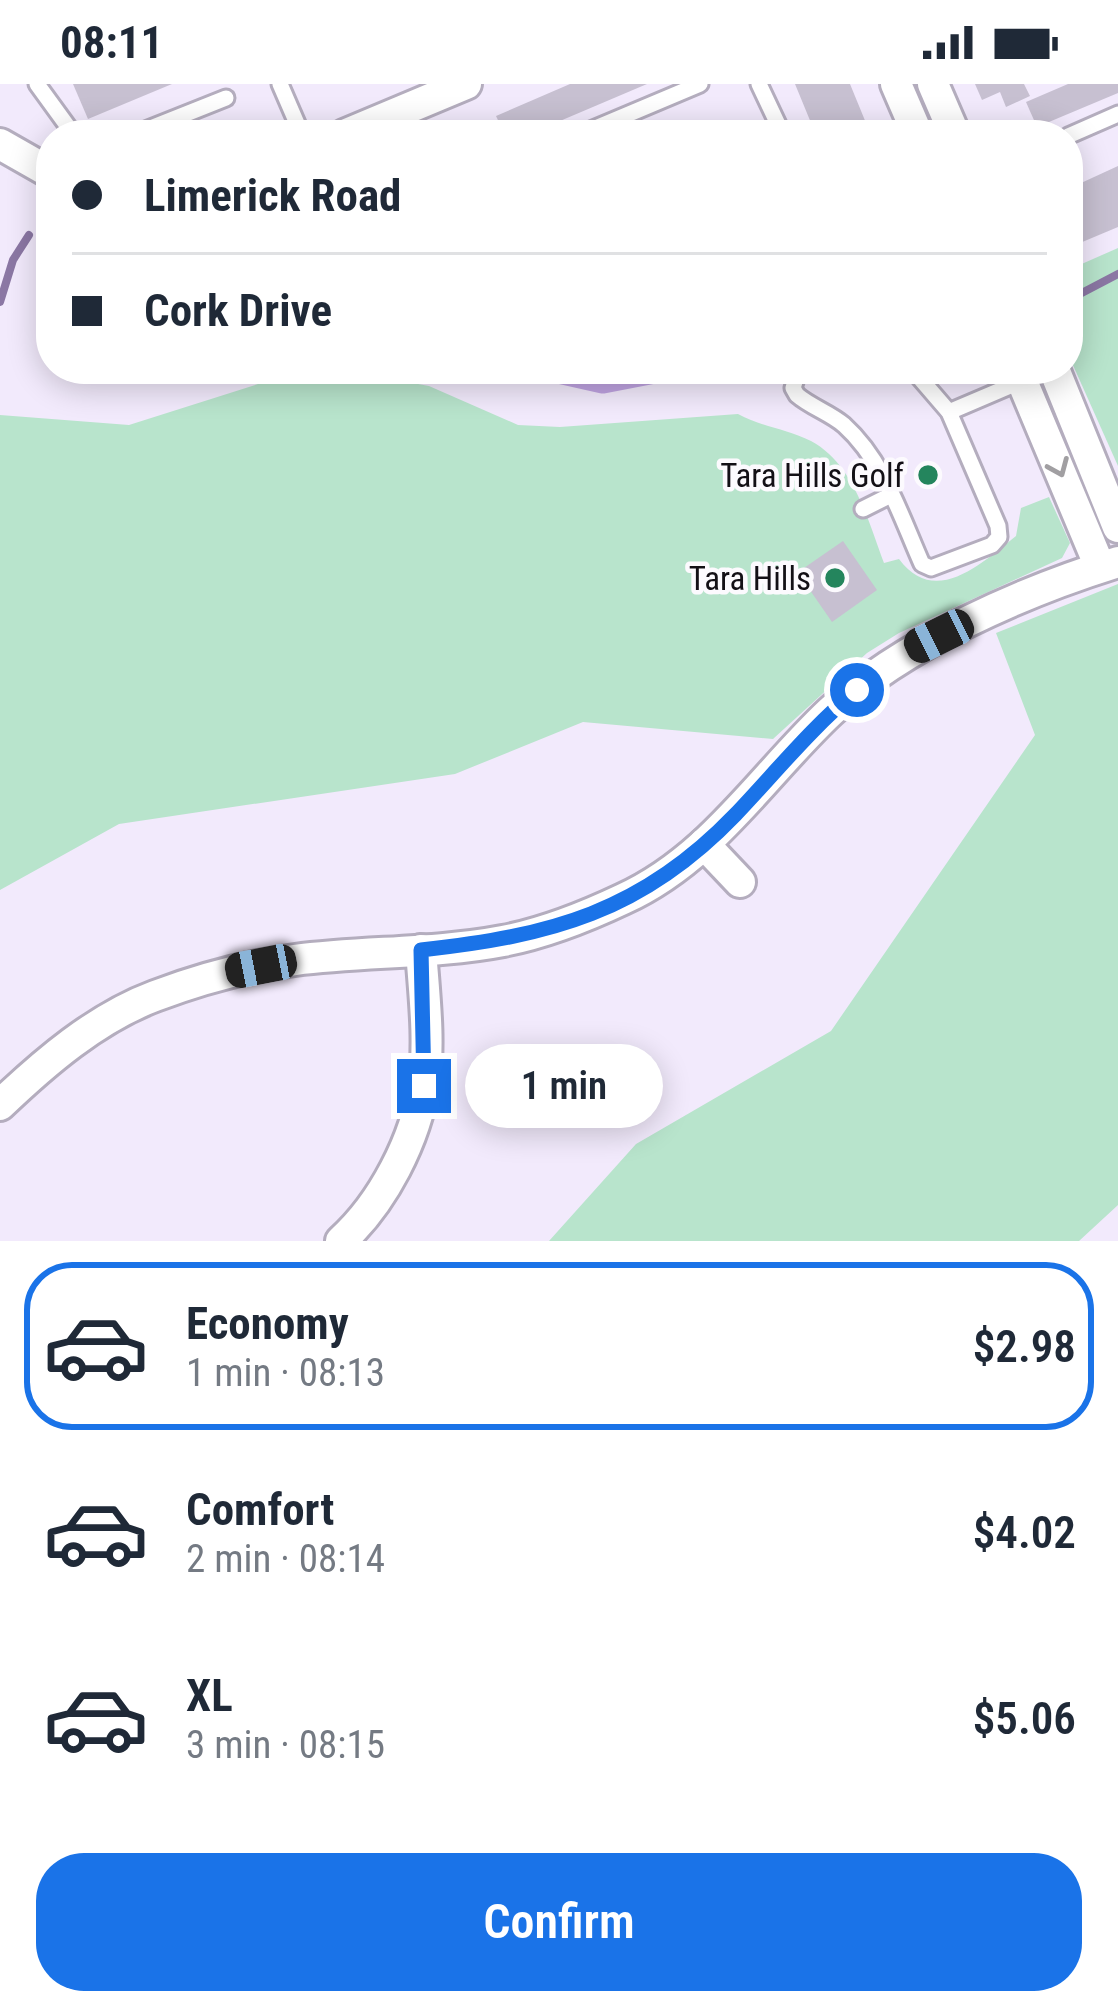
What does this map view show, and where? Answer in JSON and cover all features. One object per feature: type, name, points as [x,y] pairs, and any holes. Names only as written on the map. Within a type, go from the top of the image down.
[{"type":"street","points":[[380,120],[466,84]]},
{"type":"street","points":[[896,84],[912,120]]},
{"type":"street","points":[[934,84],[949,120]]},
{"type":"street","points":[[3,156],[36,168]]},
{"type":"street","points":[[0,1105],[33,1073],[95,1027],[151,997],[226,973],[296,960],[503,941],[557,927],[658,880],[704,844],[830,711],[892,662],[939,636],[1109,564],[1024,384]]},
{"type":"street","points":[[1060,384],[1118,527]]},
{"type":"street","points":[[704,844],[740,882]]},
{"type":"street","points":[[341,1241],[358,1226],[401,1158],[424,1086],[421,950]]},
{"type":"lane","points":[[37,84],[63,120]]},
{"type":"lane","points":[[280,84],[296,120]]},
{"type":"lane","points":[[615,120],[700,84]]},
{"type":"lane","points":[[759,84],[776,120]]},
{"type":"lane","points":[[171,120],[226,98]]},
{"type":"lane","points":[[1083,129],[1118,114]]},
{"type":"lane","points":[[795,384],[797,395],[839,420],[857,437],[891,495],[922,564],[931,568],[992,545],[999,537],[949,412],[924,384]]},
{"type":"lane","points":[[949,412],[1003,384]]},
{"type":"lane","points":[[863,509],[891,495]]},
{"type":"green space","points":[[1118,248],[1118,466],[1081,384],[1083,263]]},
{"type":"green space","points":[[258,384],[418,384],[518,425],[560,427],[738,414],[826,451],[849,479],[884,563],[899,559],[928,580],[958,576],[1016,536],[1021,508],[1049,497],[1070,543],[1062,558],[899,633],[867,653],[773,739],[583,722],[455,774],[119,824],[0,890],[0,415],[129,425]]},
{"type":"green space","points":[[1118,584],[1118,1205],[1079,1241],[549,1241],[636,1144],[831,1031],[1035,735],[996,633]]},
{"type":"building","points":[[73,84],[172,84],[88,119]]},
{"type":"building","points":[[570,84],[647,84],[562,120],[498,120],[496,116]]},
{"type":"building","points":[[795,84],[850,84],[865,120],[810,120]]},
{"type":"building","points":[[975,84],[1024,84],[1030,96],[1006,107],[1000,92],[982,100]]},
{"type":"building","points":[[1068,84],[1118,84],[1118,93],[1054,120],[1034,120],[1026,102]]},
{"type":"building","points":[[1118,166],[1118,227],[1083,242],[1083,182]]},
{"type":"building","name":"Tara Hills","points":[[843,541],[877,590],[832,622],[805,583],[796,590],[788,579]]},
{"type":"waterway","points":[[0,302],[13,260],[29,235]]},
{"type":"waterway","points":[[1083,292],[1118,274]]},
{"type":"place","name":"Tara Hills Golf","points":[[928,475]]},
{"type":"place","name":"Tara Hills","points":[[835,578]]},
{"type":"route","points":[[424,1086],[421,950],[503,941],[557,927],[674,872],[732,818],[830,711],[857,690]]}]
